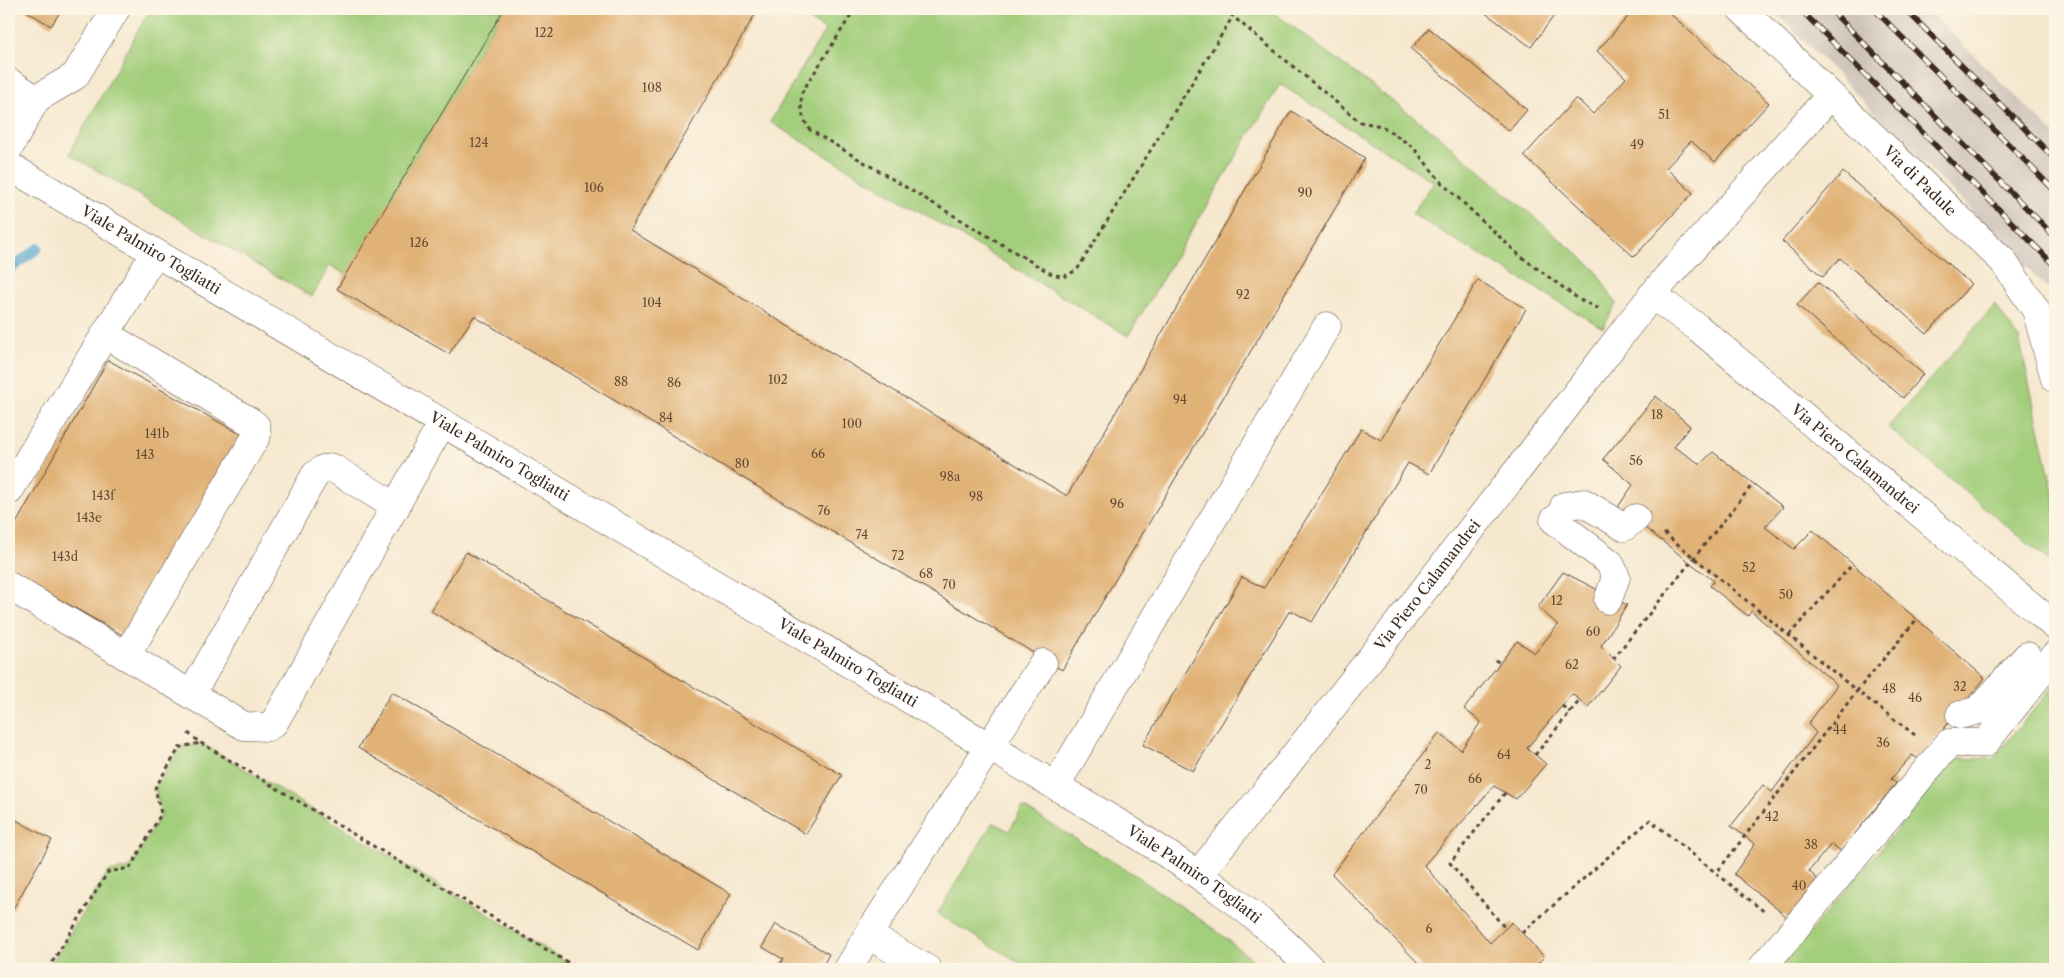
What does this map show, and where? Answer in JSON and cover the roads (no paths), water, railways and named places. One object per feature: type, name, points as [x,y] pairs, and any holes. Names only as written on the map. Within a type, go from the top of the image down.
[{"type":"street","points":[[9,148],[36,99],[75,76],[116,9]]},
{"type":"street","name":"Via di Padule","points":[[1741,9],[2003,261],[2036,310],[2055,379]]},
{"type":"street","points":[[9,82],[36,99]]},
{"type":"street","name":"Via Piero Calamandrei","points":[[1198,874],[1269,788],[1652,295],[1830,96]]},
{"type":"street","name":"Viale Palmiro Togliatti","points":[[9,166],[1056,785],[1198,874],[1290,946],[1311,969]]},
{"type":"street","points":[[9,492],[155,253]]},
{"type":"street","name":"Via Piero Calamandrei","points":[[1652,295],[1697,327],[2055,626]]},
{"type":"street","points":[[1056,785],[1327,326]]},
{"type":"street","points":[[105,334],[252,422],[256,426],[257,435],[126,656]]},
{"type":"street","points":[[9,586],[244,726],[268,727],[274,723],[442,423]]},
{"type":"street","points":[[192,695],[315,475],[323,469],[333,468],[396,507]]},
{"type":"street","points":[[1608,600],[1616,577],[1610,563],[1559,513],[1584,503],[1624,527],[1646,523]]},
{"type":"street","points":[[1760,969],[1949,743],[1985,743],[2055,655]]},
{"type":"street","points":[[1960,714],[1976,711],[1985,704],[2027,656]]},
{"type":"street","points":[[848,969],[1043,663]]},
{"type":"street","points":[[868,935],[927,969]]},
{"type":"waterway","points":[[9,270],[38,248]]},
{"type":"railway","points":[[1800,9],[2055,266]]},
{"type":"railway","points":[[1830,9],[2055,237]]},
{"type":"railway","points":[[1874,9],[2055,191]]},
{"type":"railway","points":[[1905,9],[2055,159]]}]
